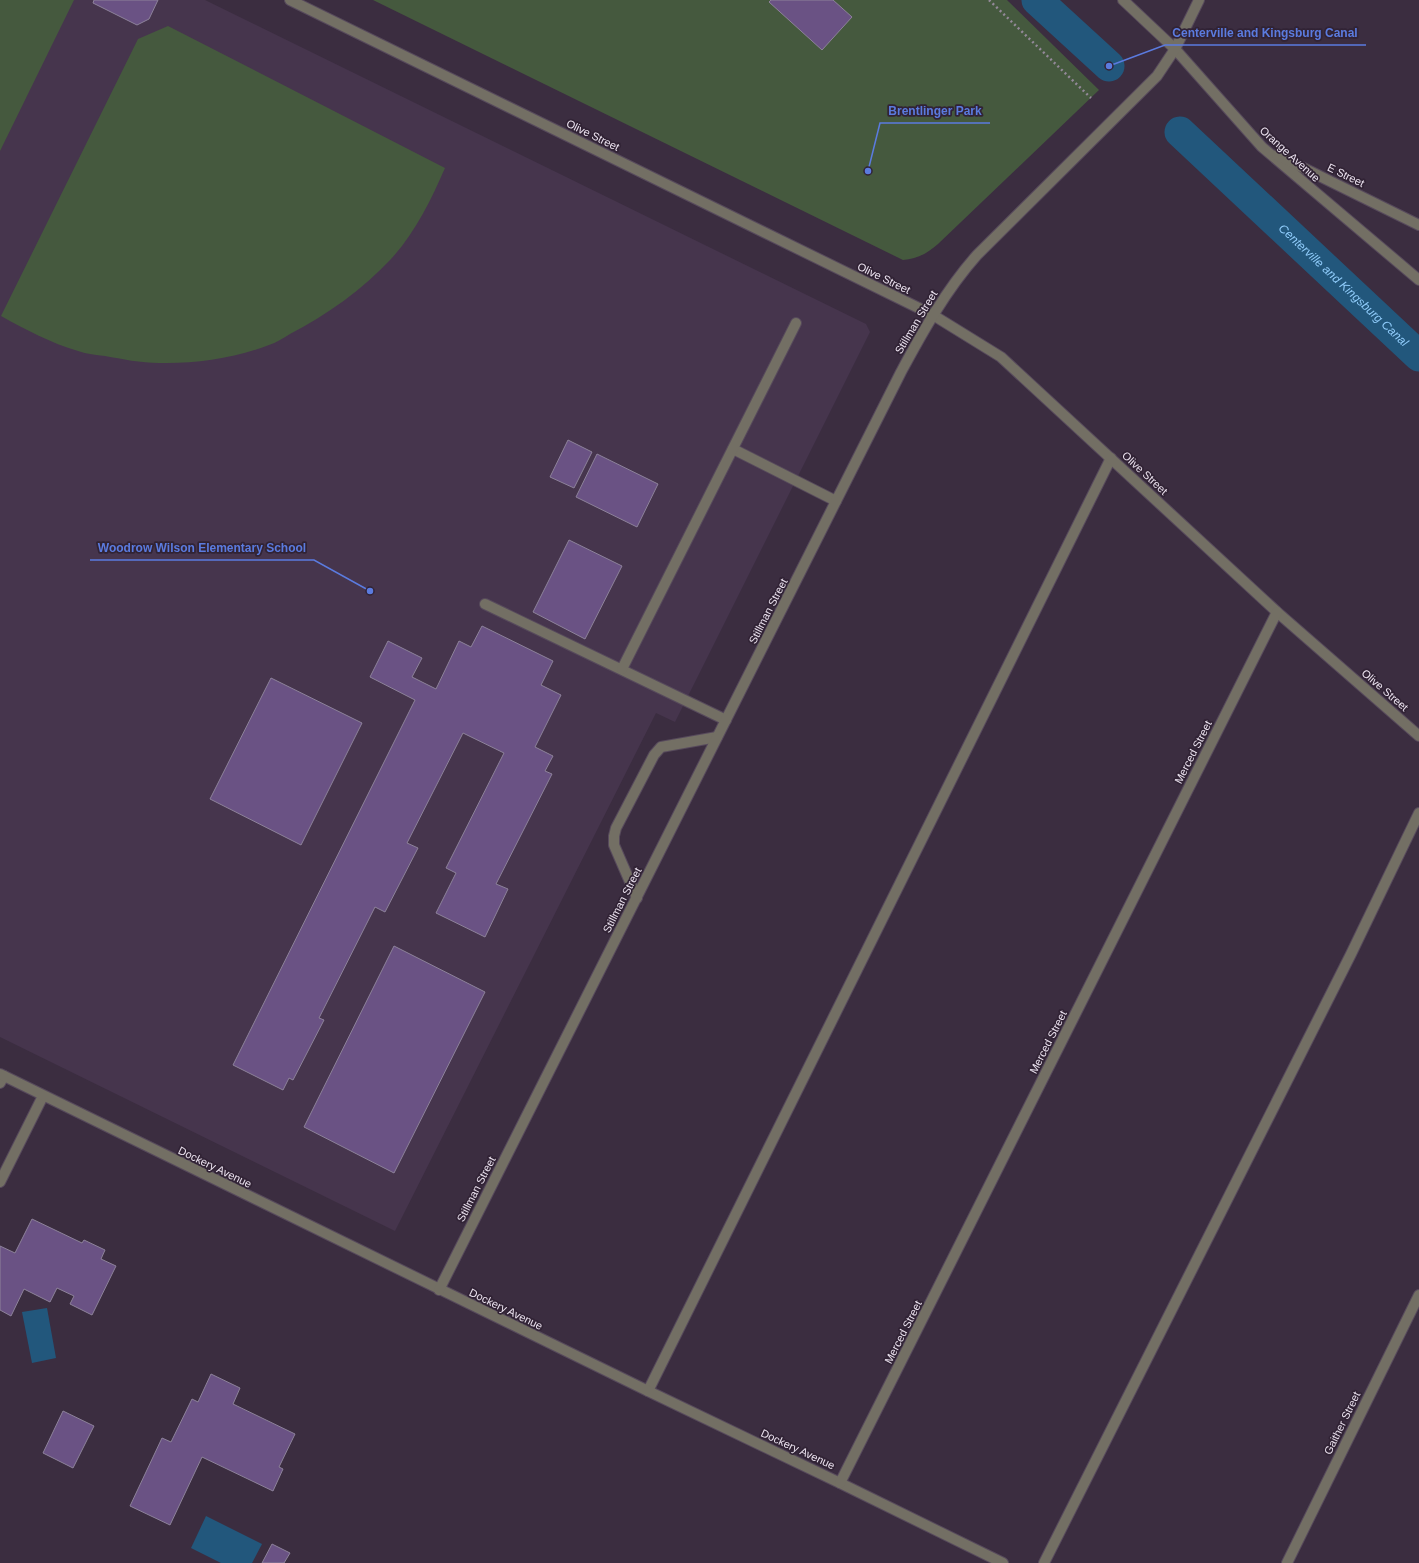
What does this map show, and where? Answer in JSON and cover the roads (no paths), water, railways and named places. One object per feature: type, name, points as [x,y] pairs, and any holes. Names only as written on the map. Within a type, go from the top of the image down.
[{"type":"street","name":"Olive Street","points":[[290,0],[933,315],[1001,357],[1277,612],[1419,736]]},
{"type":"street","name":"Orange Avenue","points":[[1123,0],[1175,49],[1262,148],[1419,280]]},
{"type":"street","name":"Stillman Street","points":[[440,1290],[901,372],[933,315],[961,273],[977,255],[1157,76],[1175,49],[1199,0]]},
{"type":"street","name":"E Street","points":[[1262,148],[1419,225]]},
{"type":"street","points":[[622,670],[796,322]]},
{"type":"street","points":[[733,449],[836,501]]},
{"type":"street","points":[[648,1392],[1111,458]]},
{"type":"street","points":[[485,604],[726,720]]},
{"type":"street","name":"Merced Street","points":[[840,1483],[1277,612]]},
{"type":"street","points":[[637,898],[614,845],[616,828],[654,755],[660,748],[717,737]]},
{"type":"street","points":[[1044,1563],[1351,954],[1419,813]]},
{"type":"street","name":"Dockery Avenue","points":[[1,1078],[43,1096],[648,1392],[840,1483],[1003,1563]]},
{"type":"street","points":[[0,1182],[43,1096]]},
{"type":"street","name":"Gaither Street","points":[[1287,1563],[1419,1295]]},
{"type":"water","points":[[47,1308],[56,1358],[32,1363],[22,1312]]},
{"type":"water","points":[[206,1516],[262,1544],[252,1563],[221,1563],[191,1548]]},
{"type":"waterway","name":"Centerville and Kingsburg Canal","points":[[1037,0],[1109,66]]},
{"type":"waterway","name":"Centerville and Kingsburg Canal","points":[[1180,132],[1419,356]]},
{"type":"place","name":"Centerville and Kingsburg Canal","points":[[1109,66]]},
{"type":"place","name":"Brentlinger Park","points":[[868,171]]},
{"type":"place","name":"Woodrow Wilson Elementary School","points":[[370,591]]}]
